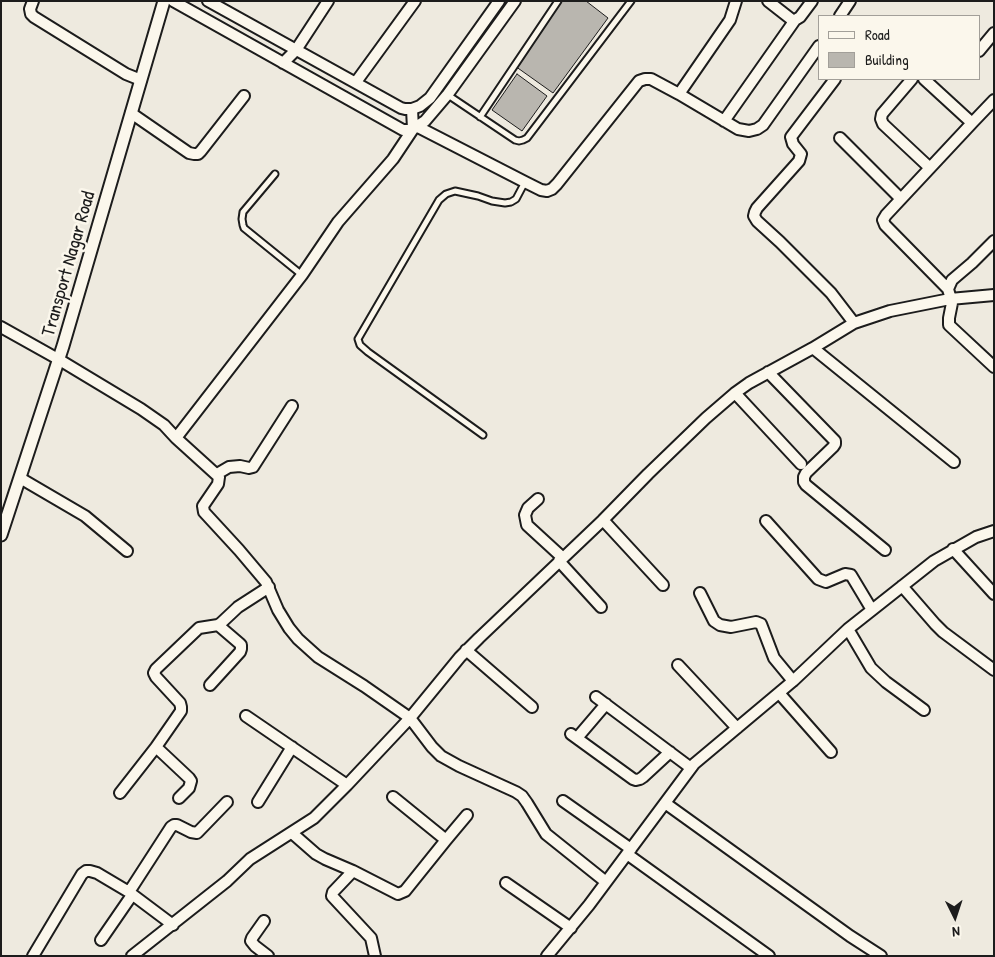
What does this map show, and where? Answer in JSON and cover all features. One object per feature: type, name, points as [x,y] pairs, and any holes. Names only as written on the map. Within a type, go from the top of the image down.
[{"type":"street","points":[[33,1],[30,9],[34,17],[126,74],[141,80]]},
{"type":"street","name":"Transport Nagar Road","points":[[1,535],[66,336],[164,1]]},
{"type":"street","points":[[173,1],[403,130],[415,128],[425,121],[448,94],[515,1]]},
{"type":"street","points":[[208,1],[400,108],[405,109],[420,106],[430,98],[499,1]]},
{"type":"street","points":[[283,63],[296,50],[328,1]]},
{"type":"street","points":[[356,82],[415,1]]},
{"type":"street","points":[[679,94],[730,20],[736,1]]},
{"type":"street","points":[[768,1],[791,20],[795,20]]},
{"type":"street","points":[[724,121],[795,20],[800,17],[812,1]]},
{"type":"street","points":[[841,15],[850,1]]},
{"type":"street","points":[[980,50],[994,33]]},
{"type":"street","points":[[415,128],[541,190],[547,191],[552,189],[639,81],[651,79],[738,129],[757,129],[763,125],[818,47]]},
{"type":"street","points":[[834,80],[791,136],[793,144],[801,154],[799,161],[757,208],[754,216],[757,222],[831,293],[854,323]]},
{"type":"street","points":[[911,80],[882,114],[881,119],[883,124],[930,168]]},
{"type":"street","points":[[931,81],[972,123]]},
{"type":"street","points":[[131,113],[189,152],[198,154],[244,96]]},
{"type":"street","points":[[994,100],[884,220],[884,225],[949,294],[952,303],[949,325],[994,367]]},
{"type":"street","points":[[176,438],[302,274],[338,222],[393,159],[415,128],[412,109]]},
{"type":"street","points":[[840,138],[902,199]]},
{"type":"street","points":[[949,294],[952,280],[994,241]]},
{"type":"street","points":[[132,956],[173,925],[250,860],[314,818],[410,718],[466,650],[603,520],[706,418],[735,393],[749,383],[854,323],[949,294],[994,295]]},
{"type":"street","points":[[1,327],[58,359],[164,425],[217,474],[220,480],[204,506],[204,512],[259,573],[269,588],[284,621],[298,639],[318,657],[410,718],[441,756],[459,766],[508,787],[522,796],[546,834],[606,882]]},
{"type":"street","points":[[813,348],[954,462]]},
{"type":"street","points":[[768,372],[835,441],[833,447],[806,473],[804,482],[885,550]]},
{"type":"street","points":[[735,393],[801,464]]},
{"type":"street","points":[[217,474],[229,467],[252,468],[292,406]]},
{"type":"street","points":[[20,478],[85,516],[127,550]]},
{"type":"street","points":[[538,499],[528,508],[525,515],[527,525],[561,559],[601,607]]},
{"type":"street","points":[[603,520],[663,585]]},
{"type":"street","points":[[766,521],[818,579],[826,582],[845,574],[851,575],[872,610]]},
{"type":"street","points":[[553,954],[694,764],[793,681],[848,629],[934,561],[976,537],[994,531]]},
{"type":"street","points":[[953,549],[994,594]]},
{"type":"street","points":[[902,586],[943,632],[994,670]]},
{"type":"street","points":[[120,794],[178,716],[181,707],[176,698],[156,677],[154,673],[156,669],[199,628],[218,625],[238,607],[269,588]]},
{"type":"street","points":[[700,593],[714,621],[720,625],[731,627],[756,622],[763,628],[774,658],[793,681]]},
{"type":"street","points":[[210,685],[241,649],[241,645],[218,625]]},
{"type":"street","points":[[848,629],[871,668],[886,682],[924,710]]},
{"type":"street","points":[[466,650],[532,707]]},
{"type":"street","points":[[678,665],[737,728]]},
{"type":"street","points":[[778,693],[831,752]]},
{"type":"street","points":[[596,697],[691,768]]},
{"type":"street","points":[[606,704],[574,736],[636,780],[643,777],[670,752]]},
{"type":"street","points":[[246,716],[347,785]]},
{"type":"street","points":[[156,747],[191,781],[189,788],[179,798]]},
{"type":"street","points":[[258,802],[292,747]]},
{"type":"street","points":[[393,796],[446,840]]},
{"type":"street","points":[[563,801],[769,956]]},
{"type":"street","points":[[101,940],[171,827],[177,825],[197,833],[227,802]]},
{"type":"street","points":[[665,803],[850,936],[881,956]]},
{"type":"street","points":[[292,833],[321,856],[398,894],[405,891],[467,815]]},
{"type":"street","points":[[33,956],[82,874],[90,870],[130,894],[173,925]]},
{"type":"street","points":[[353,871],[333,892],[332,896],[371,938],[375,956]]},
{"type":"street","points":[[506,883],[571,928]]},
{"type":"street","points":[[264,921],[251,941],[268,956]]},
{"type":"lane","points":[[480,117],[558,1]]},
{"type":"lane","points":[[448,94],[515,140],[519,141],[527,138],[631,1]]},
{"type":"lane","points":[[275,174],[244,212],[243,225],[244,228],[302,274]]},
{"type":"lane","points":[[484,435],[368,352],[360,345],[358,339],[439,200],[446,194],[455,191],[499,202],[511,202],[516,199],[525,182]]},
{"type":"building","points":[[562,1],[586,1],[608,18],[553,93],[515,66]]},
{"type":"building","points":[[517,74],[547,96],[522,131],[492,110]]}]
